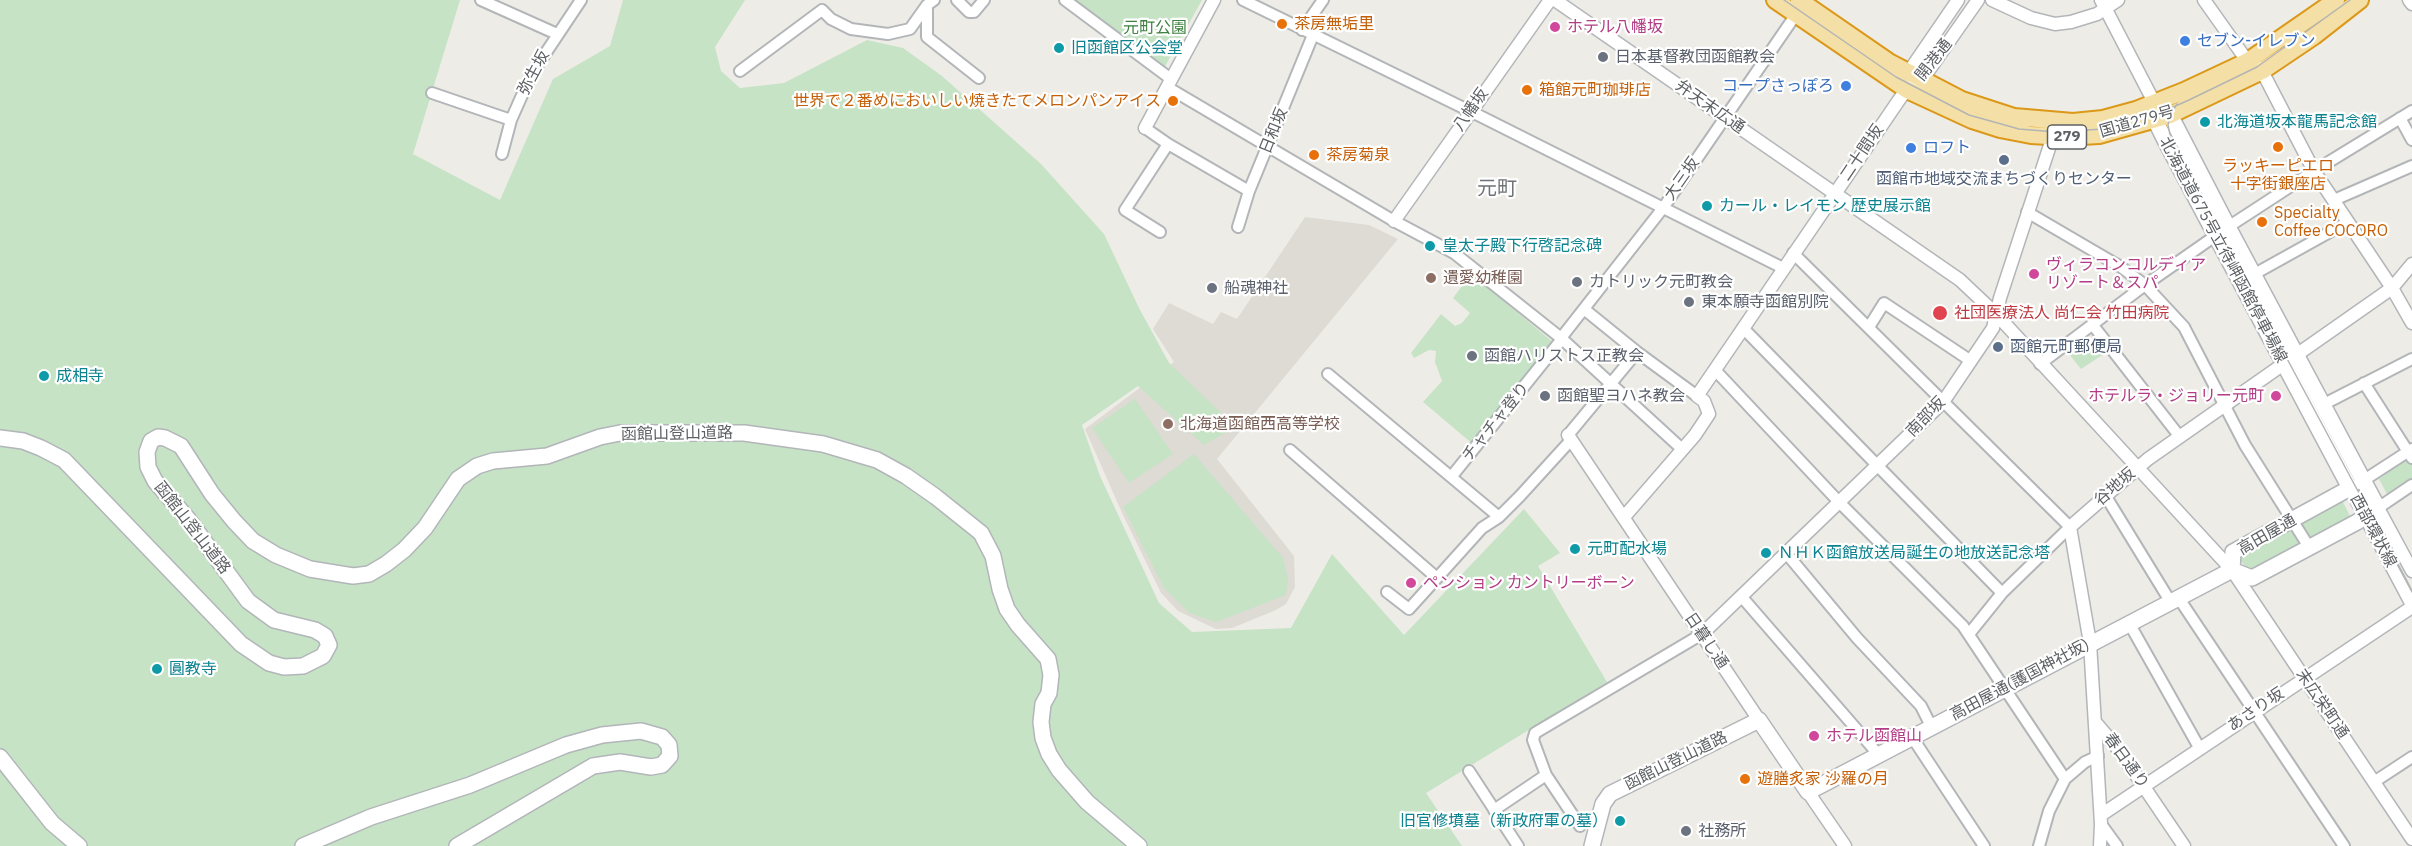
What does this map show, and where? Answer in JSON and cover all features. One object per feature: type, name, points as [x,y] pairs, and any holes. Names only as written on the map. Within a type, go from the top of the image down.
[{"type":"highway","name":"国道279号","points":[[1775,0],[1801,4],[1915,76],[1977,106],[1997,113],[2034,120],[2088,121],[2160,113]]},
{"type":"highway","name":"国道279号","points":[[2255,66],[2336,0]]},
{"type":"highway","name":"国道279号","points":[[1801,4],[1907,90],[1983,123],[2017,133],[2053,136],[2099,135],[2160,113],[2314,36],[2360,0]]},
{"type":"main road","name":"北海道道675号立待岬函館停車場線","points":[[2160,113],[2222,232],[2240,282],[2283,364],[2357,484]]},
{"type":"main road","name":"北海道道675号立待岬函館停車場線","points":[[2222,232],[2254,275],[2297,354],[2357,484]]},
{"type":"main road","name":"函館山登山道路","points":[[0,438],[23,441],[64,460],[241,644],[269,663],[284,667],[303,666],[323,656],[329,645],[324,636],[315,630],[274,620],[248,602],[188,519],[155,481],[148,467],[147,452],[151,441],[158,437],[181,446],[212,494],[253,541],[276,555],[310,569],[353,576],[369,574],[404,550],[424,528],[458,479],[477,466],[493,461],[547,456],[600,437],[620,433],[744,433],[823,444],[877,460],[906,476],[936,497],[981,533],[993,556],[1007,609],[1048,659],[1051,675],[1049,693],[1043,704],[1041,722],[1043,738],[1049,754],[1059,770],[1087,802],[1139,846]]},
{"type":"main road","points":[[2357,484],[2372,513]]},
{"type":"main road","name":"高田屋通","points":[[2357,484],[2233,552],[2232,570],[2252,578],[2372,513]]},
{"type":"main road","name":"高田屋通(護国神社坂)","points":[[1808,792],[2232,570]]},
{"type":"main road","name":"函館山登山道路","points":[[1592,846],[1603,804],[1610,794],[1759,720]]},
{"type":"main road","name":"日暮し通","points":[[1759,720],[1808,792]]},
{"type":"main road","points":[[303,846],[371,817],[470,785],[566,745],[602,735],[641,731],[662,737],[669,745],[670,756],[662,765],[651,767],[620,762],[593,766],[457,846]]},
{"type":"main road","points":[[0,757],[52,823],[79,846]]},
{"type":"street","points":[[482,0],[557,34]]},
{"type":"street","name":"弥生坂","points":[[502,154],[511,120],[531,75],[581,0]]},
{"type":"street","points":[[957,0],[969,12],[974,12],[984,0]]},
{"type":"street","points":[[1065,0],[1169,83],[1267,147],[1454,253],[1562,339],[1682,449]]},
{"type":"street","points":[[1214,0],[1145,128],[1249,191]]},
{"type":"street","points":[[1243,0],[1783,268]]},
{"type":"street","points":[[1302,30],[1323,0]]},
{"type":"street","name":"八幡坂","points":[[1394,221],[1550,0]]},
{"type":"street","name":"弁天末広通","points":[[1555,0],[1960,280],[1996,314],[2040,364]]},
{"type":"street","name":"開港通","points":[[1915,76],[1958,0]]},
{"type":"street","name":"開港通","points":[[1907,90],[1906,78],[1915,76],[1977,0]]},
{"type":"street","points":[[1992,0],[2031,18],[2055,24],[2079,20],[2104,5],[2118,0]]},
{"type":"street","points":[[2409,0],[2412,4]]},
{"type":"street","points":[[2208,1],[2255,66],[2314,171],[2392,288],[2412,323]]},
{"type":"street","points":[[740,71],[822,10],[831,19],[851,29],[888,34],[910,29],[931,2]]},
{"type":"street","points":[[931,2],[927,37],[979,78]]},
{"type":"street","name":"大三坂","points":[[1562,339],[1662,208],[1801,4]]},
{"type":"street","points":[[2104,5],[2160,113]]},
{"type":"street","name":"日和坂","points":[[1238,227],[1249,191],[1313,35]]},
{"type":"street","name":"二十間坂","points":[[1697,396],[1907,90]]},
{"type":"street","points":[[432,93],[511,120]]},
{"type":"street","points":[[2040,364],[2145,285],[2222,232],[2314,171],[2412,111]]},
{"type":"street","points":[[2400,118],[2412,140]]},
{"type":"street","name":"南部坂","points":[[1702,634],[1943,402],[1993,328],[2027,212],[2053,136]]},
{"type":"street","points":[[1160,232],[1125,210],[1168,144]]},
{"type":"street","points":[[2334,200],[2412,166]]},
{"type":"street","points":[[2027,212],[2121,267],[2145,285],[2184,327],[2245,445],[2309,547]]},
{"type":"street","points":[[2240,282],[2348,222]]},
{"type":"street","points":[[1793,253],[2070,527]]},
{"type":"street","name":"谷地坂","points":[[1969,634],[2002,593],[2070,527],[2138,467],[2392,288],[2412,264]]},
{"type":"street","points":[[1869,327],[1884,303],[1971,361]]},
{"type":"street","points":[[1584,309],[1637,352],[1704,401],[1708,414],[1695,435],[1624,517]]},
{"type":"street","points":[[2092,324],[2180,436]]},
{"type":"street","points":[[1743,328],[2002,593]]},
{"type":"street","name":"チャチャ登り","points":[[1452,476],[1562,339]]},
{"type":"street","points":[[1387,592],[1409,609],[1482,528],[1499,517],[1569,437],[1637,352]]},
{"type":"street","points":[[2330,401],[2412,358]]},
{"type":"street","name":"末広栄町通","points":[[2040,364],[2232,570],[2412,838]]},
{"type":"street","points":[[1715,370],[1839,502],[1963,626],[2065,779]]},
{"type":"street","points":[[1328,374],[1499,517]]},
{"type":"street","points":[[2364,383],[2411,453]]},
{"type":"street","name":"日暮し通","points":[[1569,437],[1759,720]]},
{"type":"street","points":[[1290,450],[1437,578]]},
{"type":"street","name":"高田屋通","points":[[2357,484],[2411,453]]},
{"type":"street","name":"高田屋通","points":[[2372,513],[2412,485]]},
{"type":"street","points":[[2105,495],[2344,846]]},
{"type":"street","name":"西部環状線","points":[[2372,513],[2412,571]]},
{"type":"street","name":"西部環状線","points":[[2372,513],[2412,606]]},
{"type":"street","name":"春日通り","points":[[2070,527],[2090,643],[2095,722],[2105,730],[2184,846]]},
{"type":"street","points":[[1787,554],[1857,638],[1921,706],[1931,726]]},
{"type":"street","points":[[1742,596],[1878,754]]},
{"type":"street","name":"あさり坂","points":[[2101,820],[2200,749],[2412,606]]},
{"type":"street","points":[[2129,623],[2200,749]]},
{"type":"street","points":[[1580,826],[1546,775],[1533,740],[1535,733],[1702,634]]},
{"type":"street","points":[[2095,722],[2101,820],[2100,846]]},
{"type":"street","points":[[1912,737],[1984,846]]},
{"type":"street","points":[[2039,846],[2049,811],[2065,779],[2085,762],[2098,756]]},
{"type":"street","points":[[2374,782],[2412,757]]},
{"type":"street","points":[[1469,771],[1518,846]]},
{"type":"street","points":[[1494,810],[1546,775]]},
{"type":"street","name":"日暮し通","points":[[1808,792],[1845,846]]},
{"type":"street","points":[[2101,820],[2117,846]]},
{"type":"shaded area","name":"北海道函館西高等学校","points":[[1305,217],[1369,225],[1398,239],[1217,459],[1294,556],[1295,587],[1286,604],[1276,610],[1232,628],[1216,629],[1178,611],[1161,593],[1085,429],[1174,362],[1153,329],[1169,303],[1213,324],[1221,312],[1237,319]]},
{"type":"green space","points":[[0,0],[460,0],[413,154],[500,200],[553,79],[610,46],[623,0],[745,0],[715,47],[721,71],[740,88],[784,83],[867,40],[903,48],[942,76],[1041,164],[1104,234],[1139,308],[1169,363],[1236,427],[1204,445],[1138,386],[1082,425],[1100,476],[1159,603],[1192,632],[1291,628],[1332,554],[1404,635],[1524,509],[1560,553],[1538,566],[1607,682],[1426,793],[1462,846],[0,846]]},
{"type":"green space","name":"元町公園","points":[[1072,0],[1202,0],[1164,68]]},
{"type":"green space","points":[[1471,274],[1554,343],[1474,445],[1423,402],[1442,381],[1435,362],[1436,351],[1429,350],[1414,358],[1411,353],[1441,314],[1455,326],[1462,323],[1470,313],[1453,298]]},
{"type":"green space","points":[[2091,339],[2097,340],[2107,352],[2081,369],[2069,354]]},
{"type":"green space","points":[[1135,399],[1173,454],[1129,483],[1092,428]]},
{"type":"green space","points":[[1194,454],[1283,558],[1288,579],[1286,595],[1216,622],[1189,613],[1164,588],[1123,507]]},
{"type":"green space","points":[[2406,460],[2412,464],[2412,479],[2388,496],[2379,479]]},
{"type":"green space","points":[[2342,500],[2351,518],[2249,571],[2237,556]]},
{"type":"tram line","points":[[1784,0],[1896,77],[1969,115],[2019,129],[2056,132],[2103,129],[2155,115],[2189,100],[2257,67],[2350,0]]},
{"type":"tram line","points":[[2177,104],[2170,115],[2168,125],[2172,144],[2412,592]]},
{"type":"place","name":"茶房無垢里","points":[[1282,24]]},
{"type":"place","name":"ホテル八幡坂","points":[[1555,27]]},
{"type":"place","name":"セブン-イレブン","points":[[2185,41]]},
{"type":"place","name":"旧函館区公会堂","points":[[1059,48]]},
{"type":"place","name":"日本基督教団函館教会","points":[[1603,57]]},
{"type":"place","name":"コープさっぽろ","points":[[1846,86]]},
{"type":"place","name":"箱館元町珈琲店","points":[[1527,90]]},
{"type":"place","name":"世界で２番めにおいしい焼きたてメロンパンアイス","points":[[1173,101]]},
{"type":"place","name":"北海道坂本龍馬記念館","points":[[2205,122]]},
{"type":"place","name":"ラッキーピエロ 十字街銀座店","points":[[2278,147]]},
{"type":"place","name":"ロフト","points":[[1911,148]]},
{"type":"place","name":"茶房菊泉","points":[[1314,155]]},
{"type":"place","name":"函館市地域交流まちづくりセンター","points":[[2004,160]]},
{"type":"place","name":"カール・レイモン 歴史展示館","points":[[1707,206]]},
{"type":"place","name":"Specialty Coffee COCORO","points":[[2262,222]]},
{"type":"place","name":"皇太子殿下行啓記念碑","points":[[1430,246]]},
{"type":"place","name":"ヴィラコンコルディア リゾート＆スパ","points":[[2034,274]]},
{"type":"place","name":"遺愛幼稚園","points":[[1431,278]]},
{"type":"place","name":"カトリック元町教会","points":[[1577,282]]},
{"type":"place","name":"船魂神社","points":[[1212,288]]},
{"type":"place","name":"東本願寺函館別院","points":[[1689,302]]},
{"type":"place","name":"社団医療法人 尚仁会 竹田病院","points":[[1940,313]]},
{"type":"place","name":"函館元町郵便局","points":[[1998,347]]},
{"type":"place","name":"函館ハリストス正教会","points":[[1472,356]]},
{"type":"place","name":"成相寺","points":[[44,376]]},
{"type":"place","name":"函館聖ヨハネ教会","points":[[1545,396]]},
{"type":"place","name":"ホテルラ・ジョリー元町","points":[[2276,396]]},
{"type":"place","name":"北海道函館西高等学校","points":[[1168,424]]},
{"type":"place","name":"元町配水場","points":[[1575,549]]},
{"type":"place","name":"ＮＨＫ函館放送局誕生の地放送記念塔","points":[[1766,553]]},
{"type":"place","name":"ペンション カントリーボーン","points":[[1411,583]]},
{"type":"place","name":"圓教寺","points":[[157,669]]},
{"type":"place","name":"ホテル函館山","points":[[1814,736]]},
{"type":"place","name":"遊膳炙家 沙羅の月","points":[[1745,779]]},
{"type":"place","name":"旧官修墳墓（新政府軍の墓）","points":[[1620,821]]},
{"type":"place","name":"社務所","points":[[1686,831]]},
{"type":"district","name":"元町","points":[[1497,189]]}]
